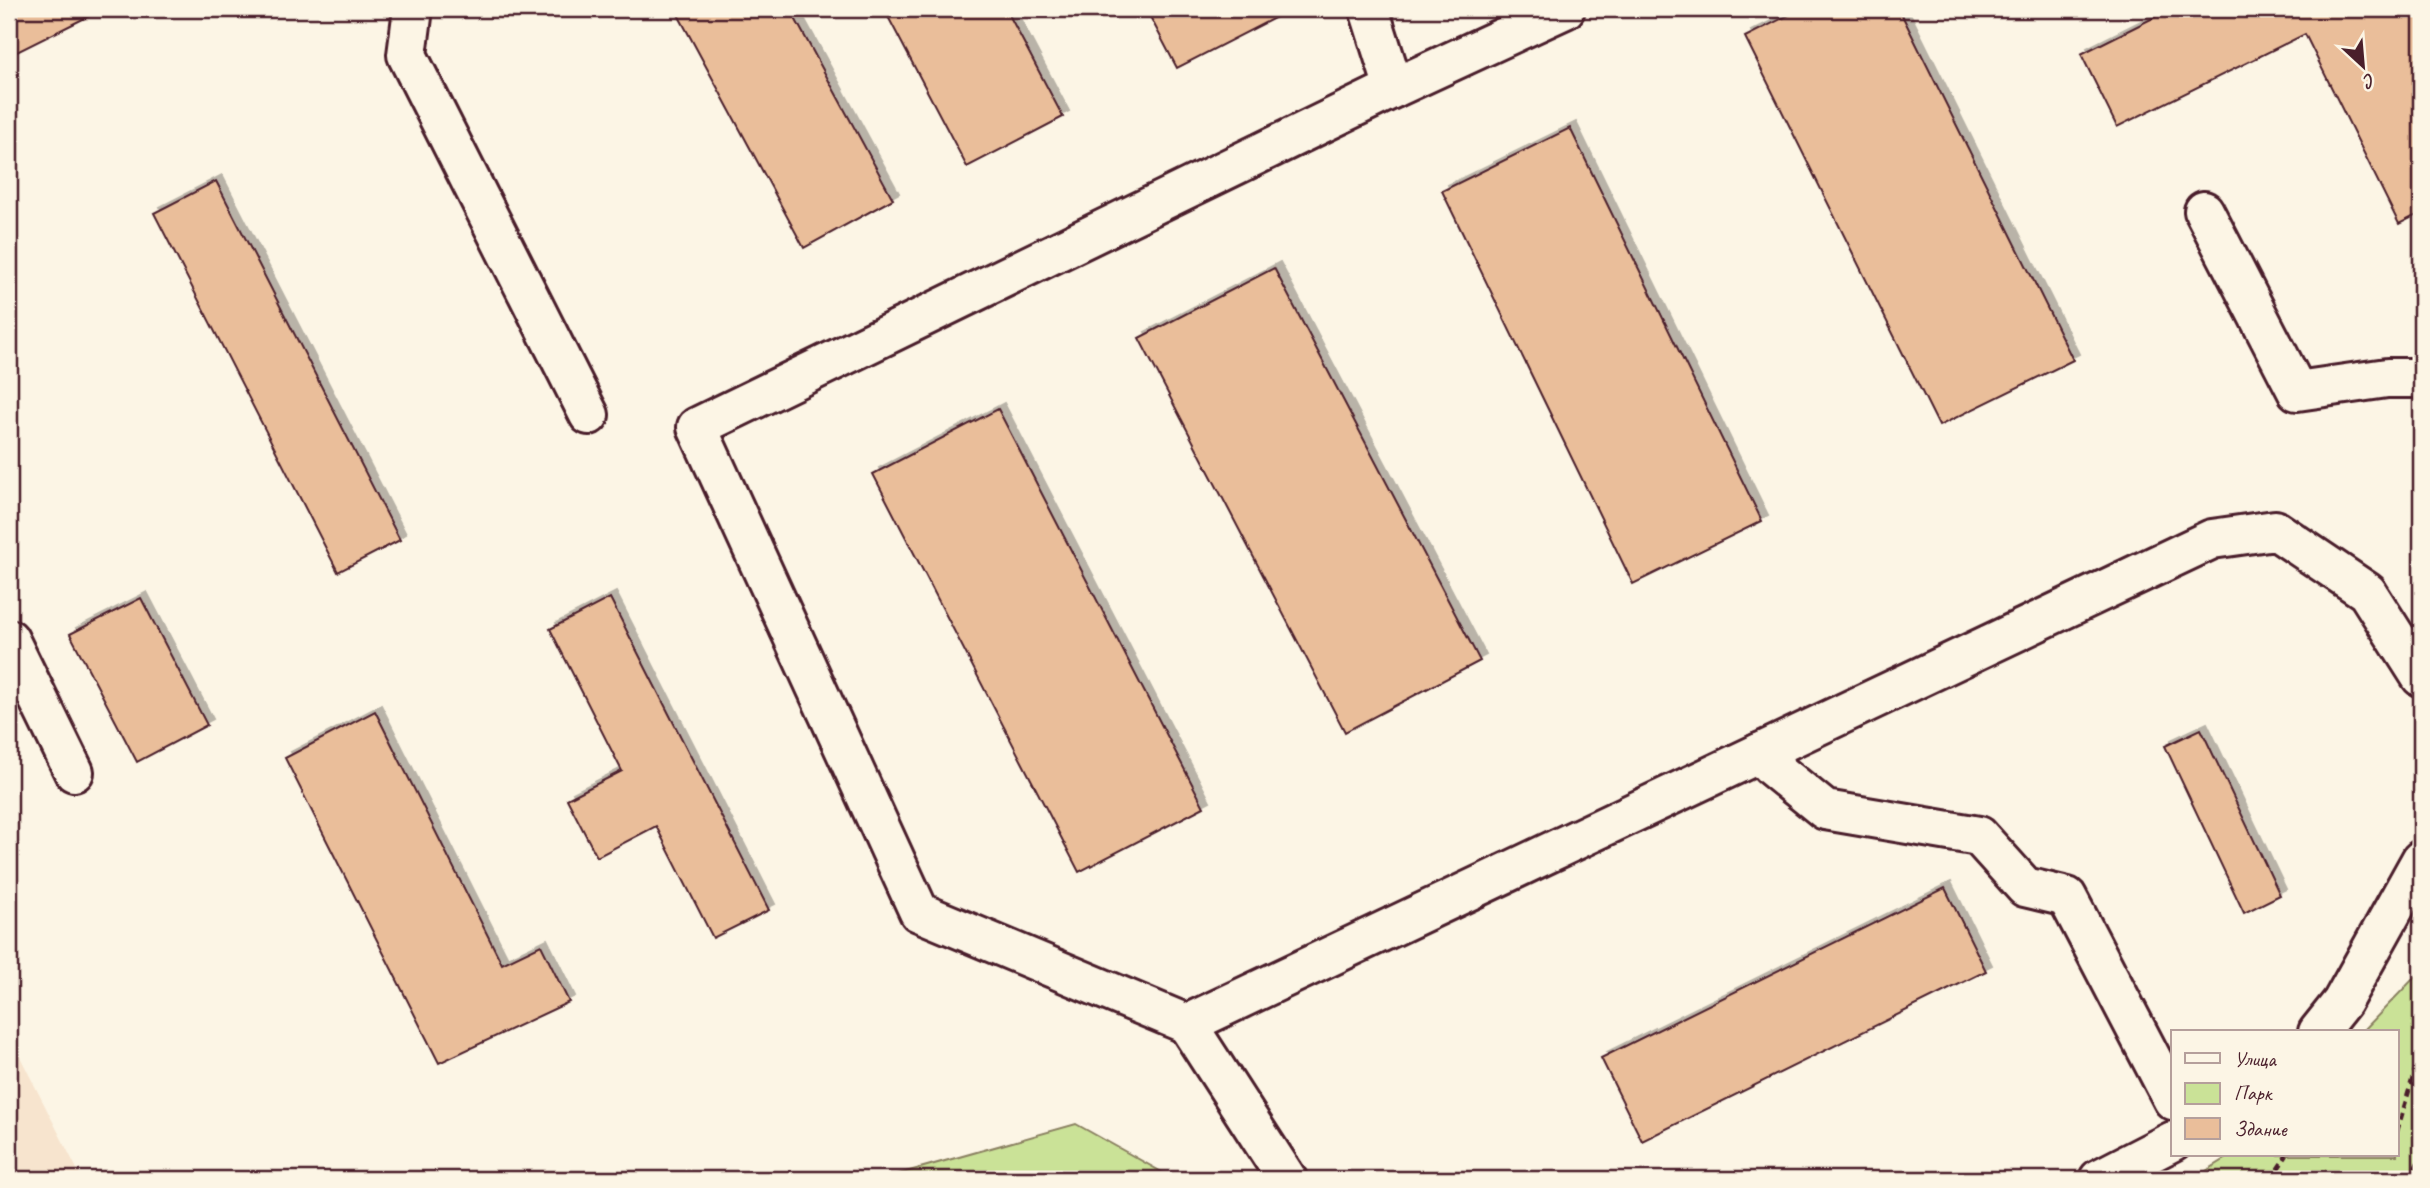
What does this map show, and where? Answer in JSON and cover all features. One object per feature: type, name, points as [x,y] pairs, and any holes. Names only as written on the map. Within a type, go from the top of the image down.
[{"type":"lane","points":[[413,9],[407,55],[589,415]]},
{"type":"lane","points":[[1369,9],[1394,88]]},
{"type":"lane","points":[[1287,1179],[1187,1024],[919,912],[697,428],[1394,88],[1565,9]]},
{"type":"lane","points":[[2204,211],[2297,391],[2386,377],[2421,378]]},
{"type":"lane","points":[[1187,1024],[2211,539],[2275,530],[2367,592],[2421,677]]},
{"type":"lane","points":[[9,639],[74,772]]},
{"type":"lane","points":[[1759,752],[1772,767],[1825,810],[1979,836],[2025,887],[2067,897],[2171,1096]]},
{"type":"lane","points":[[2320,1030],[2342,1002],[2421,860]]},
{"type":"lane","points":[[2099,1179],[2171,1142]]},
{"type":"path","points":[[2398,1128],[2419,1057],[2421,997]]},
{"type":"path","points":[[2271,1179],[2286,1156]]},
{"type":"path","points":[[2409,1179],[2421,1157]]},
{"type":"shaded area","points":[[9,1035],[82,1179],[9,1179]]},
{"type":"green space","points":[[2421,967],[2421,1179],[2193,1179],[2230,1156],[2398,1156],[2398,1030],[2364,1030],[2418,974]]},
{"type":"green space","points":[[1076,1124],[1174,1179],[881,1179]]},
{"type":"building","points":[[9,9],[103,9],[9,56]]},
{"type":"building","points":[[675,9],[790,9],[893,199],[804,248]]},
{"type":"building","points":[[884,9],[1006,9],[1063,117],[967,167]]},
{"type":"building","points":[[1146,9],[1292,9],[1177,68]]},
{"type":"building","points":[[1801,9],[1899,9],[2073,360],[1939,426],[1745,37]]},
{"type":"building","points":[[2171,9],[2421,9],[2421,213],[2399,224],[2305,34],[2117,127],[2081,54]]},
{"type":"building","points":[[1570,128],[1762,521],[1633,584],[1442,191]]},
{"type":"building","points":[[216,181],[400,540],[338,572],[154,213]]},
{"type":"building","points":[[1274,268],[1480,661],[1345,732],[1139,338]]},
{"type":"building","points":[[998,409],[1204,807],[1079,872],[873,474]]},
{"type":"building","points":[[141,598],[207,725],[137,762],[70,634]]},
{"type":"building","points":[[610,598],[769,910],[713,938],[656,826],[597,857],[567,799],[622,771],[550,629]]},
{"type":"building","points":[[375,711],[502,964],[541,945],[569,1002],[439,1063],[285,758]]},
{"type":"building","points":[[2201,729],[2280,895],[2244,913],[2165,746]]},
{"type":"building","points":[[1945,888],[1986,971],[1642,1141],[1601,1058]]}]
